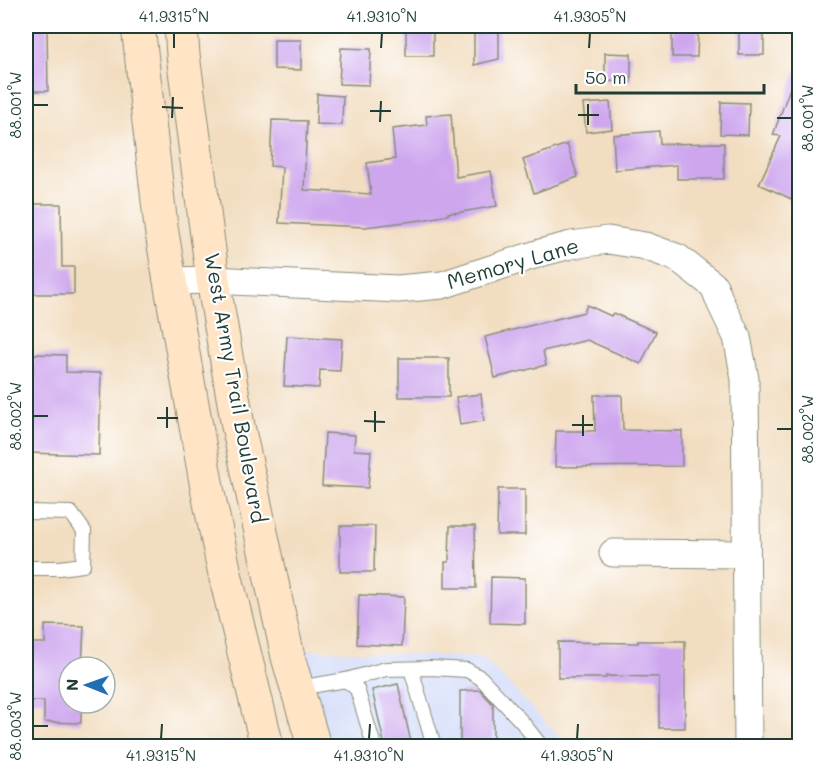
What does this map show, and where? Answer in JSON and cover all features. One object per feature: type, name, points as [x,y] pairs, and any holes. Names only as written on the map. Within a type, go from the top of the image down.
[{"type":"main road","name":"West Army Trail Boulevard","points":[[138,26],[161,227],[170,281],[208,493],[267,747]]},
{"type":"main road","name":"West Army Trail Boulevard","points":[[182,26],[183,55],[213,280],[238,426],[288,657],[314,747]]},
{"type":"street","name":"Memory Lane","points":[[170,281],[213,280],[398,289],[442,285],[571,244],[608,240],[645,246],[678,258],[714,285],[737,337],[745,379],[748,747]]},
{"type":"street","points":[[613,553],[746,554]]},
{"type":"lane","points":[[26,512],[71,513],[84,531],[83,565],[26,568]]},
{"type":"lane","points":[[298,688],[346,680],[386,669],[467,670],[482,678],[541,747]]},
{"type":"lane","points":[[411,669],[434,747]]},
{"type":"lane","points":[[346,680],[357,689],[374,747]]},
{"type":"shaded area","points":[[296,649],[484,658],[564,742],[564,746],[323,746]]},
{"type":"building","points":[[26,26],[47,26],[48,91],[26,91]]},
{"type":"building","points":[[406,26],[433,26],[433,56],[406,56]]},
{"type":"building","points":[[474,26],[499,26],[499,59],[474,65]]},
{"type":"building","points":[[739,27],[764,27],[764,55],[739,55]]},
{"type":"building","points":[[672,29],[698,29],[697,57],[672,57]]},
{"type":"building","points":[[274,40],[301,40],[301,70],[274,69]]},
{"type":"building","points":[[341,48],[371,49],[369,85],[339,84]]},
{"type":"building","points":[[605,53],[631,54],[631,82],[605,81]]},
{"type":"building","points":[[797,69],[800,69],[800,203],[759,184],[781,136],[773,135]]},
{"type":"building","points":[[317,94],[343,96],[342,125],[316,124]]},
{"type":"building","points":[[610,102],[612,129],[586,132],[583,104]]},
{"type":"building","points":[[721,102],[749,103],[748,135],[720,134]]},
{"type":"building","points":[[451,114],[456,177],[491,171],[497,206],[448,213],[448,215],[422,220],[365,227],[279,223],[282,167],[270,166],[272,120],[307,121],[304,190],[371,194],[367,163],[395,159],[392,129],[427,125],[426,116]]},
{"type":"building","points":[[659,131],[660,144],[724,143],[724,179],[677,179],[677,165],[615,170],[613,135]]},
{"type":"building","points":[[567,144],[578,177],[534,193],[523,160]]},
{"type":"building","points":[[33,204],[61,204],[62,267],[74,267],[74,294],[26,294],[26,267],[34,267]]},
{"type":"building","points":[[587,305],[611,316],[613,313],[656,332],[641,364],[587,340],[543,351],[546,365],[495,378],[485,337],[584,312]]},
{"type":"building","points":[[287,336],[342,339],[340,371],[320,370],[319,388],[284,386]]},
{"type":"building","points":[[33,354],[66,355],[66,372],[101,373],[99,455],[26,453],[26,371],[33,371]]},
{"type":"building","points":[[399,358],[449,358],[449,397],[399,397]]},
{"type":"building","points":[[481,394],[484,421],[460,425],[456,397]]},
{"type":"building","points":[[594,395],[622,395],[623,430],[682,431],[682,466],[555,467],[556,431],[595,431]]},
{"type":"building","points":[[325,433],[355,435],[354,450],[371,451],[368,488],[322,486]]},
{"type":"building","points":[[498,489],[525,489],[525,535],[497,535]]},
{"type":"building","points":[[340,526],[375,526],[374,572],[340,572]]},
{"type":"building","points":[[450,526],[475,526],[476,588],[445,588],[445,562],[449,562]]},
{"type":"building","points":[[491,577],[525,578],[525,624],[490,623]]},
{"type":"building","points":[[359,595],[404,597],[402,646],[357,644]]},
{"type":"building","points":[[45,625],[84,626],[83,655],[57,655],[57,715],[81,715],[81,723],[44,722],[44,701],[26,701],[26,643],[45,643]]},
{"type":"building","points":[[638,641],[685,641],[685,728],[659,728],[659,677],[558,678],[558,642],[638,643]]},
{"type":"building","points":[[398,684],[412,747],[385,747],[372,690]]},
{"type":"building","points":[[480,690],[493,704],[493,747],[460,747],[460,691]]}]
